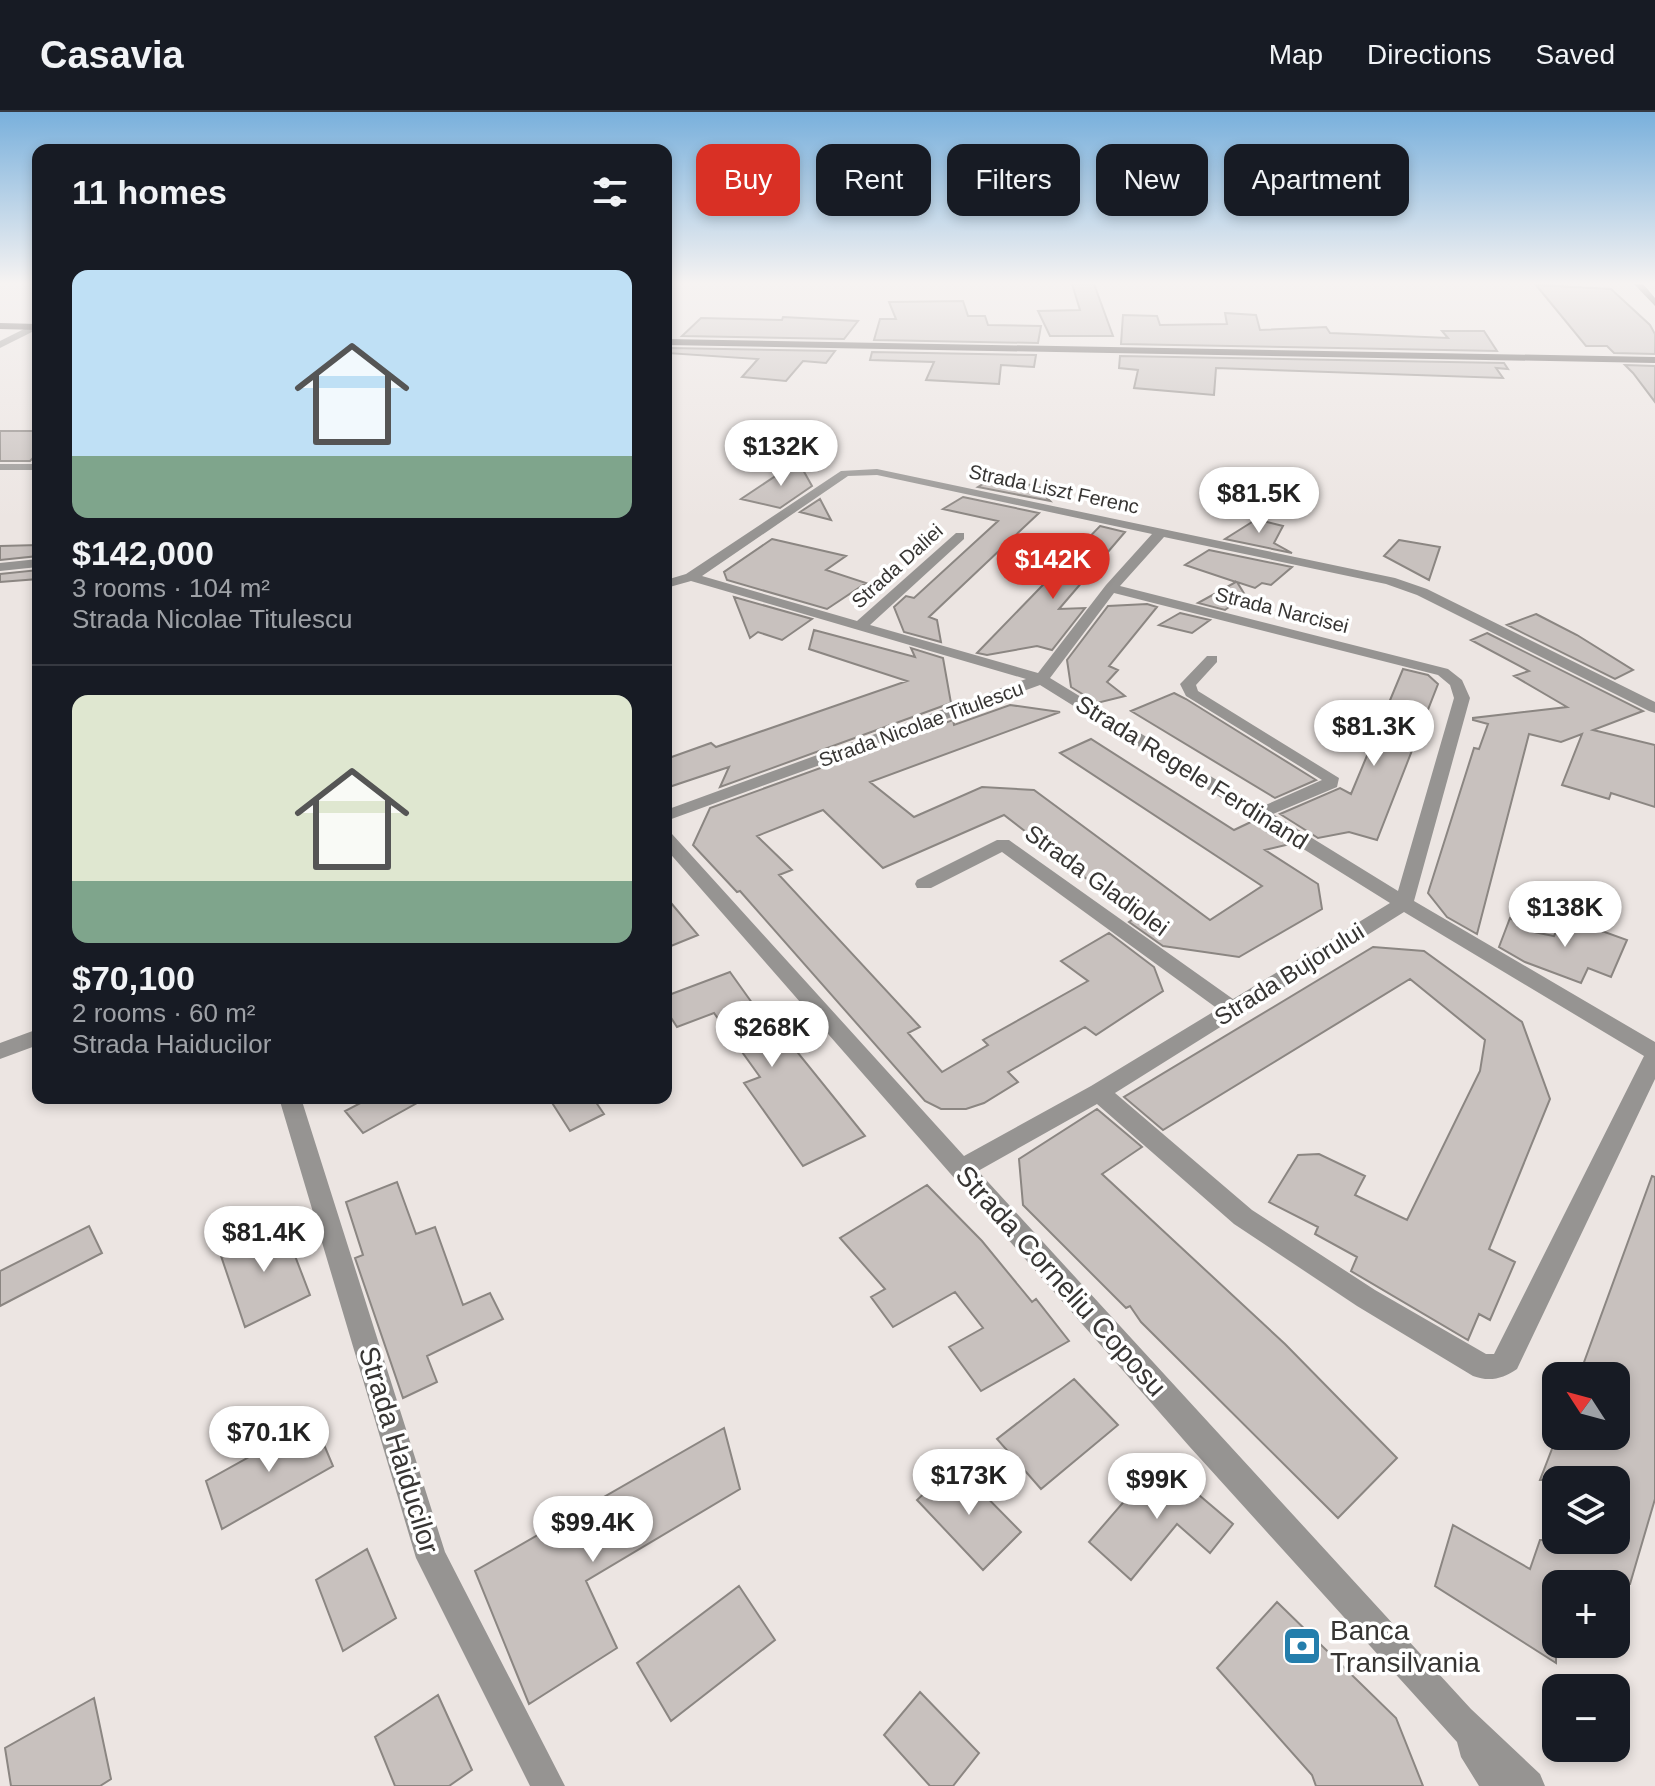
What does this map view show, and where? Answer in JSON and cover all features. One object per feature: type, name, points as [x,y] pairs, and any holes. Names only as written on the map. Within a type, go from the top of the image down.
[{"type":"street","points":[[0,467],[32,467]]},
{"type":"street","name":"Strada Liszt Ferenc","points":[[691,577],[845,473],[877,472],[1344,570],[1411,589],[1655,708]]},
{"type":"street","name":"Strada Nicolae Titulescu","points":[[672,814],[1041,679],[1111,588],[1161,532]]},
{"type":"street","name":"Strada Daliei","points":[[860,626],[960,536]]},
{"type":"street","points":[[0,567],[32,564]]},
{"type":"street","points":[[672,582],[691,577]]},
{"type":"street","name":"Strada Regele Ferdinand","points":[[691,577],[1041,679],[1655,1054],[1507,1360],[1499,1366],[1483,1367],[1366,1298],[1243,1217],[1099,1092]]},
{"type":"street","name":"Strada Narcisei","points":[[1111,588],[1443,672],[1457,683],[1462,698],[1404,903]]},
{"type":"street","points":[[1212,659],[1188,684],[1191,693],[1331,778],[1331,783],[1259,814]]},
{"type":"street","name":"Strada Gladiolei","points":[[924,884],[1003,844],[1233,1009]]},
{"type":"street","name":"Strada Corneliu Coposu","points":[[672,845],[1459,1721],[1528,1786]]},
{"type":"street","name":"Strada Bujorului","points":[[962,1169],[1099,1092],[1404,903]]},
{"type":"street","points":[[0,1051],[32,1039]]},
{"type":"street","name":"Strada Haiducilor","points":[[292,1104],[431,1558],[548,1786]]},
{"type":"street","name":"Strada Corneliu Coposu","points":[[1459,1721],[1499,1786]]},
{"type":"building","points":[[755,362],[802,362],[786,381],[742,377]]},
{"type":"building","points":[[934,362],[1035,362],[1034,367],[1001,365],[999,384],[926,380]]},
{"type":"building","points":[[1119,362],[1456,362],[1504,363],[1508,369],[1496,368],[1503,378],[1216,368],[1214,395],[1134,388],[1138,370],[1119,368]]},
{"type":"building","points":[[1625,365],[1655,366],[1655,402],[1633,373]]},
{"type":"building","points":[[0,431],[32,431],[30,461],[0,461]]},
{"type":"building","points":[[798,461],[812,486],[780,508],[741,499]]},
{"type":"building","points":[[996,476],[1050,490],[1044,495],[1050,501],[978,487]]},
{"type":"building","points":[[963,497],[1039,513],[929,617],[937,620],[941,642],[904,632],[894,607],[906,596],[914,598],[998,521],[943,509]]},
{"type":"building","points":[[820,499],[831,520],[800,512]]},
{"type":"building","points":[[1263,521],[1283,526],[1274,543],[1292,553],[1225,539],[1252,522],[1260,524]]},
{"type":"building","points":[[1100,526],[1125,532],[1059,609],[1085,608],[1052,650],[1037,646],[987,655],[977,653]]},
{"type":"building","points":[[772,539],[846,556],[826,570],[866,583],[827,609],[727,580],[724,572]]},
{"type":"building","points":[[1399,540],[1440,547],[1429,580],[1384,556]]},
{"type":"building","points":[[32,545],[32,557],[0,560],[0,546]]},
{"type":"building","points":[[1209,550],[1292,567],[1271,585],[1262,583],[1255,588],[1237,582],[1245,595],[1225,610],[1198,603],[1236,582],[1185,565]]},
{"type":"building","points":[[32,571],[32,579],[0,582],[0,574]]},
{"type":"building","points":[[734,597],[812,619],[782,640],[758,632],[750,638]]},
{"type":"building","points":[[1147,604],[1157,607],[1109,666],[1118,670],[1107,682],[1125,696],[1097,703],[1071,687],[1067,660],[1108,606]]},
{"type":"building","points":[[1180,613],[1210,620],[1192,633],[1159,625]]},
{"type":"building","points":[[1536,614],[1633,670],[1615,679],[1507,625]]},
{"type":"building","points":[[814,630],[915,657],[911,648],[943,658],[951,703],[720,787],[729,767],[672,786],[672,757],[711,743],[716,747],[907,681],[809,649]]},
{"type":"building","points":[[1487,633],[1643,711],[1593,730],[1655,745],[1655,807],[1611,793],[1609,799],[1562,785],[1582,734],[1561,742],[1529,734],[1477,934],[1447,917],[1428,893],[1474,748],[1479,749],[1488,724],[1473,718],[1567,707],[1514,676],[1529,671],[1471,640]]},
{"type":"building","points":[[1403,669],[1428,675],[1438,684],[1377,840],[1349,832],[1318,838],[1280,814],[1340,788],[1351,794]]},
{"type":"building","points":[[1174,693],[1316,780],[1275,798],[1131,711]]},
{"type":"building","points":[[1010,705],[1060,712],[870,782],[914,817],[982,787],[1034,790],[1210,920],[1262,886],[1060,753],[1091,739],[1234,830],[1253,821],[1290,844],[1265,850],[1318,884],[1322,909],[1239,957],[1163,946],[1129,922],[1136,917],[1004,815],[883,868],[823,810],[757,836],[792,870],[779,875],[920,1027],[908,1033],[942,1072],[988,1045],[983,1040],[1088,981],[1061,961],[1109,933],[1154,967],[1163,991],[1096,1035],[1085,1027],[1008,1072],[1018,1082],[984,1103],[966,1109],[941,1109],[925,1101],[740,891],[737,892],[693,845],[710,808],[953,720],[954,725]]},
{"type":"building","points":[[672,904],[698,935],[672,946]]},
{"type":"building","points":[[1563,917],[1627,940],[1611,977],[1588,968],[1581,983],[1525,962],[1499,947],[1510,918],[1529,931],[1554,936]]},
{"type":"building","points":[[1373,947],[1424,951],[1522,1022],[1550,1099],[1489,1249],[1515,1262],[1490,1320],[1479,1314],[1468,1340],[1351,1271],[1357,1257],[1315,1234],[1318,1227],[1269,1202],[1298,1155],[1319,1154],[1365,1176],[1355,1195],[1407,1220],[1480,1071],[1485,1040],[1410,979],[1163,1130],[1124,1097]]},
{"type":"building","points":[[730,972],[760,1014],[765,1012],[865,1136],[803,1166],[744,1083],[760,1077],[714,1013],[677,1027],[672,1019],[672,994]]},
{"type":"building","points":[[358,1104],[415,1104],[363,1133],[345,1111]]},
{"type":"building","points":[[553,1104],[597,1104],[604,1114],[570,1131]]},
{"type":"building","points":[[1097,1109],[1142,1147],[1102,1174],[1285,1344],[1397,1458],[1338,1518],[1141,1322],[1130,1306],[1126,1308],[1023,1205],[1019,1159]]},
{"type":"building","points":[[1652,1176],[1655,1177],[1655,1499],[1630,1584],[1630,1570],[1542,1570],[1542,1654],[1435,1586],[1453,1525],[1530,1569],[1540,1540],[1542,1554],[1630,1554],[1630,1466],[1545,1466],[1552,1450],[1630,1450],[1630,1362],[1584,1362]]},
{"type":"building","points":[[397,1182],[416,1234],[435,1227],[463,1305],[490,1293],[503,1319],[427,1356],[437,1382],[403,1398],[355,1258],[363,1255],[346,1202]]},
{"type":"building","points":[[927,1185],[982,1241],[1032,1302],[1036,1299],[1069,1341],[981,1391],[949,1347],[983,1328],[955,1292],[893,1327],[871,1297],[885,1289],[840,1238]]},
{"type":"building","points":[[282,1222],[310,1295],[245,1327],[219,1250]]},
{"type":"building","points":[[89,1226],[102,1253],[0,1306],[0,1271]]},
{"type":"building","points":[[1074,1379],[1118,1425],[1041,1489],[997,1439]]},
{"type":"building","points":[[314,1421],[333,1466],[222,1529],[206,1481]]},
{"type":"building","points":[[724,1428],[740,1489],[586,1581],[617,1648],[529,1704],[475,1571]]},
{"type":"building","points":[[1159,1461],[1233,1524],[1210,1553],[1177,1524],[1131,1580],[1089,1542]]},
{"type":"building","points":[[955,1465],[1021,1532],[983,1570],[917,1500]]},
{"type":"building","points":[[367,1549],[396,1618],[343,1651],[316,1580]]},
{"type":"building","points":[[739,1586],[775,1640],[671,1721],[637,1663]]},
{"type":"building","points":[[1277,1602],[1396,1718],[1423,1786],[1316,1786],[1312,1775],[1217,1668]]},
{"type":"building","points":[[920,1692],[979,1753],[953,1786],[930,1786],[884,1735]]},
{"type":"building","points":[[438,1695],[472,1770],[449,1786],[395,1786],[375,1737]]},
{"type":"building","points":[[94,1698],[111,1779],[100,1786],[11,1786],[5,1748]]},
{"type":"place","name":"Banca Transilvania","points":[[1302,1646]]}]
